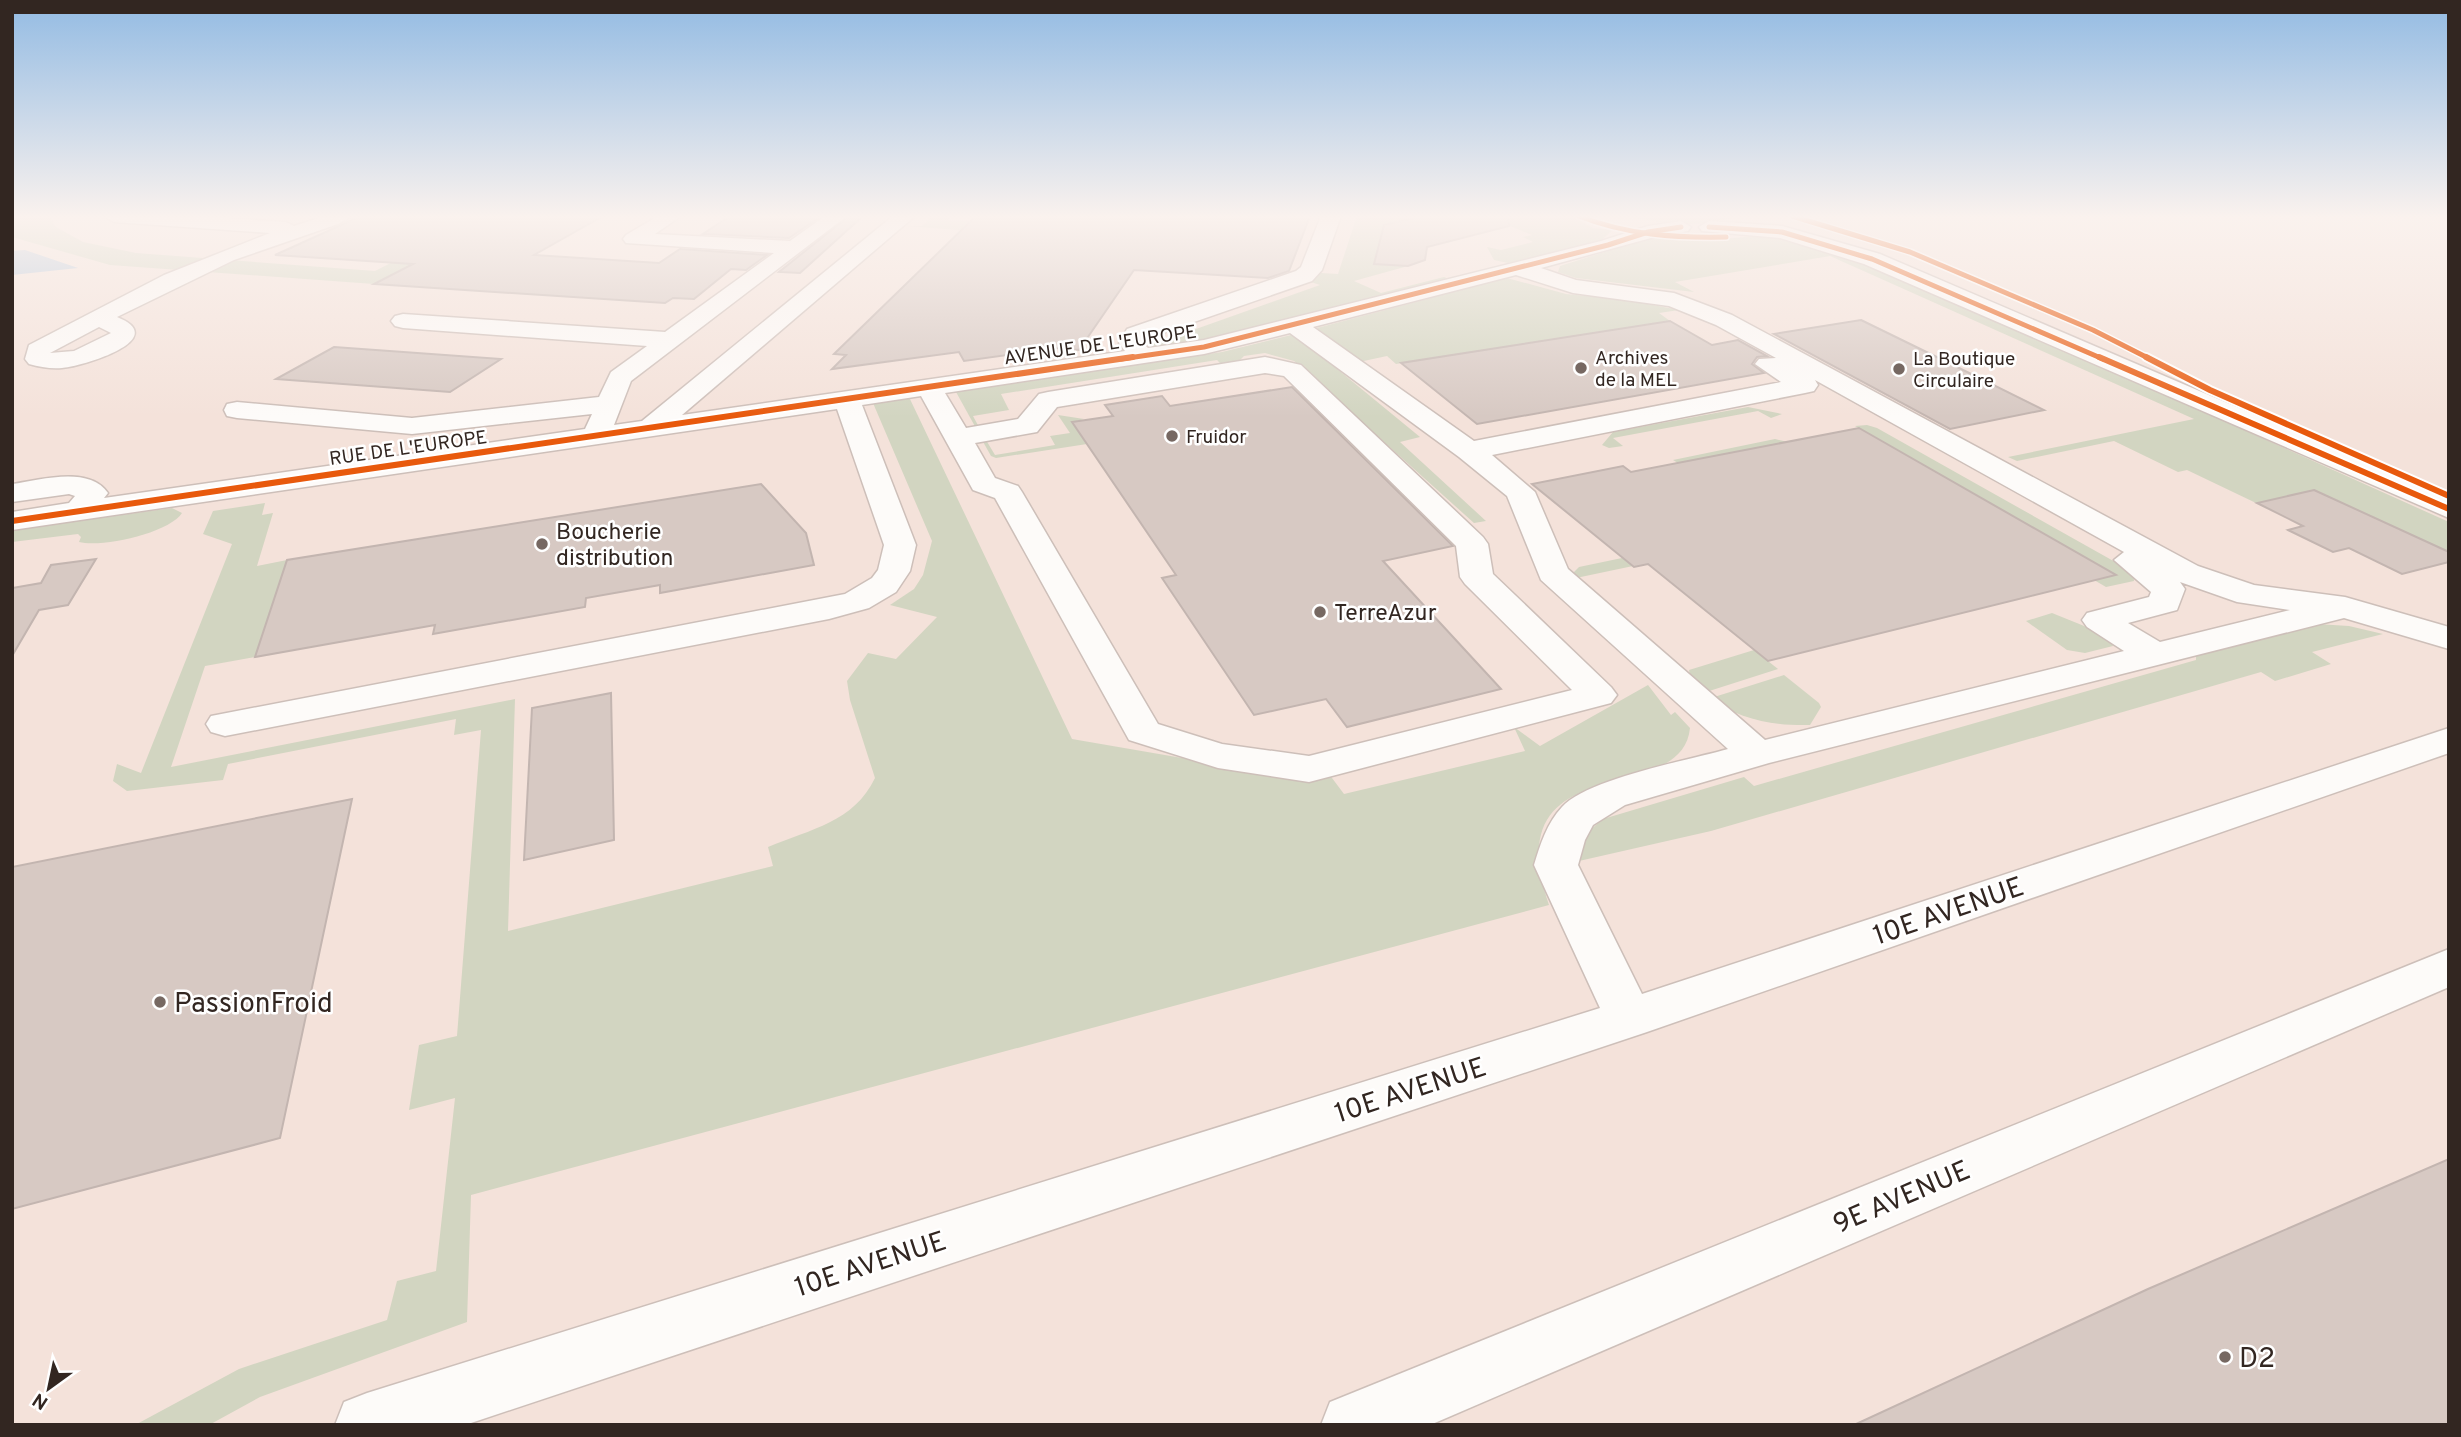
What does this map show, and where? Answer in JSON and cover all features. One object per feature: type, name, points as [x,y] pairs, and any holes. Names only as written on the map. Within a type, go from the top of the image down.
[{"type":"street","points":[[99,318],[174,283]]},
{"type":"street","points":[[596,437],[620,377],[747,283]]},
{"type":"street","points":[[649,429],[824,283]]},
{"type":"street","points":[[1141,356],[1131,343],[1136,334],[1284,283]]},
{"type":"street","name":"AVENUE DE L'EUROPE","points":[[808,406],[1220,344],[1460,283]]},
{"type":"street","points":[[1564,283],[1654,296],[1702,310],[1844,383],[2186,573],[2249,595],[2345,607],[2449,638]]},
{"type":"street","points":[[1930,283],[2449,509]]},
{"type":"street","points":[[1964,283],[2082,333],[2286,438]]},
{"type":"street","points":[[403,321],[670,340]]},
{"type":"street","points":[[1296,326],[1469,451],[1520,492],[1553,573],[1757,754]]},
{"type":"street","points":[[1709,331],[1805,385],[1828,391],[2141,566],[2168,589],[2165,603],[2099,620],[2155,655]]},
{"type":"street","points":[[929,387],[984,484],[1007,492],[1143,732],[1218,756],[1310,769],[1598,695],[1477,577],[1472,544],[1292,370],[1265,365],[1048,400],[1027,426],[959,437]]},
{"type":"street","points":[[1469,451],[1805,385]]},
{"type":"street","points":[[225,724],[808,613],[857,601],[884,585],[894,571],[900,545],[847,400]]},
{"type":"street","points":[[237,410],[412,426],[609,404]]},
{"type":"street","name":"RUE DE L'EUROPE","points":[[12,521],[808,406]]},
{"type":"street","points":[[12,493],[72,485],[93,493],[78,512]]},
{"type":"street","points":[[1629,1018],[1556,865],[1563,840],[1577,816],[1610,796],[1757,754],[2345,607]]},
{"type":"street","name":"10E AVENUE","points":[[367,1425],[1629,1018],[2449,740]]},
{"type":"street","name":"9E AVENUE","points":[[1353,1425],[2449,967]]},
{"type":"green space","points":[[1314,283],[1359,283],[1381,293],[1420,283],[1439,283],[1235,335],[1152,349],[1146,341],[1154,335],[1165,340],[1320,285]]},
{"type":"green space","points":[[1488,283],[1526,283],[1566,294],[1627,300],[1679,310],[1659,313],[1670,321],[1396,364],[1387,356],[1359,362],[1317,328]]},
{"type":"green space","points":[[1619,283],[1677,283],[1694,292]]},
{"type":"green space","points":[[1890,283],[1915,283],[1923,286],[2449,522],[2449,552],[2315,490],[2256,503],[2187,470],[2178,472],[2114,441],[2017,461],[2008,457],[2194,419]]},
{"type":"green space","points":[[1291,335],[1297,336],[1420,437],[1400,442],[1486,521],[1474,523],[1294,361],[1265,353],[1244,356],[1235,365],[1224,367],[1217,360],[1001,394],[1009,410],[973,416],[980,429],[977,430],[956,392],[1222,352]]},
{"type":"green space","points":[[909,397],[1072,739],[1304,779],[1329,774],[1344,794],[1525,751],[1514,727],[1540,746],[1648,685],[1671,715],[1675,712],[1690,728],[1679,753],[1657,768],[1596,787],[1567,800],[1547,821],[1539,854],[1549,905],[471,1195],[467,1322],[260,1397],[209,1425],[135,1425],[239,1369],[387,1320],[397,1281],[436,1271],[455,1098],[409,1110],[419,1045],[457,1036],[481,730],[454,735],[456,719],[228,764],[223,780],[127,791],[113,781],[117,764],[141,773],[232,544],[203,534],[213,511],[265,503],[262,515],[273,513],[257,566],[287,560],[255,657],[205,666],[171,767],[515,699],[508,931],[773,866],[768,847],[830,822],[855,805],[866,793],[875,778],[850,700],[847,681],[868,653],[896,659],[937,617],[890,605],[914,589],[923,575],[932,541],[873,403]]},
{"type":"green space","points":[[1748,407],[1782,414],[1771,418],[1758,411],[1613,438],[1623,446],[1609,448],[1602,445],[1613,432]]},
{"type":"green space","points":[[1058,415],[1084,419],[1073,422],[1087,444],[996,458],[991,456],[982,440],[986,440],[995,455],[1055,445],[1050,436],[1070,433]]},
{"type":"green space","points":[[1855,426],[1877,428],[2133,572],[2134,581],[2106,587],[2094,580],[2114,574]]},
{"type":"green space","points":[[1775,439],[1788,442],[1678,463],[1673,460]]},
{"type":"green space","points":[[172,508],[182,513],[164,527],[118,541],[79,542],[81,537],[78,534],[12,542],[12,530]]},
{"type":"green space","points":[[1622,558],[1633,566],[1576,578],[1572,574],[1579,567]]},
{"type":"green space","points":[[2052,613],[2109,636],[2113,646],[2085,653],[2067,650],[2026,621]]},
{"type":"green space","points":[[2317,624],[2349,626],[2383,634],[2312,652],[2331,664],[2275,681],[2261,672],[1711,831],[1579,861],[1584,835],[1603,819],[1744,777],[1754,786],[2196,660],[2196,653]]},
{"type":"green space","points":[[1754,650],[1778,669],[1703,693],[1691,680],[1689,670]]},
{"type":"green space","points":[[1784,675],[1819,703],[1821,707],[1810,725],[1758,720],[1733,712],[1711,698]]},
{"type":"building","points":[[714,283],[694,299],[673,298],[665,303],[374,284]]},
{"type":"building","points":[[907,283],[1125,283],[1079,350],[1058,348],[964,361],[959,352],[832,369],[846,355],[834,354]]},
{"type":"building","name":"La Boutique Circulaire","points":[[1861,320],[2044,410],[1950,429],[1774,334]]},
{"type":"building","name":"Archives de la MEL","points":[[1670,321],[1712,345],[1738,340],[1767,356],[1757,357],[1752,364],[1764,373],[1477,424],[1401,363]]},
{"type":"building","points":[[334,347],[501,359],[450,392],[276,379]]},
{"type":"building","points":[[1292,387],[1453,546],[1383,561],[1501,689],[1347,727],[1326,699],[1254,715],[1162,578],[1176,575],[1072,422],[1113,416],[1105,405],[1162,396],[1170,406]]},
{"type":"building","points":[[1859,428],[2116,575],[1768,661],[1648,564],[1634,567],[1532,484],[1623,466],[1631,472]]},
{"type":"building","points":[[761,484],[806,533],[814,565],[660,593],[660,585],[586,598],[585,607],[433,634],[435,625],[255,657],[287,560]]},
{"type":"building","points":[[2314,490],[2449,552],[2449,562],[2402,574],[2349,548],[2333,552],[2288,530],[2303,526],[2257,503]]},
{"type":"building","points":[[96,559],[68,605],[39,610],[12,656],[12,588],[41,583],[51,565]]},
{"type":"building","points":[[611,693],[614,840],[524,860],[532,708]]},
{"type":"building","name":"PassionFroid","points":[[352,799],[280,1138],[12,1209],[12,867]]},
{"type":"building","name":"D2","points":[[2449,1159],[2449,1425],[1854,1425],[2148,1289]]},
{"type":"cycle path","points":[[12,521],[1204,347],[1457,283]]},
{"type":"cycle path","points":[[1928,283],[2449,509]]},
{"type":"cycle path","points":[[1985,283],[2093,330],[2210,390],[2449,496]]},
{"type":"place","name":"Archives de la MEL","points":[[1581,368]]},
{"type":"place","name":"La Boutique Circulaire","points":[[1899,369]]},
{"type":"place","name":"Fruidor","points":[[1172,436]]},
{"type":"place","name":"Boucherie distribution","points":[[542,544]]},
{"type":"place","name":"TerreAzur","points":[[1320,612]]},
{"type":"place","name":"PassionFroid","points":[[160,1002]]},
{"type":"place","name":"D2","points":[[2225,1357]]}]
